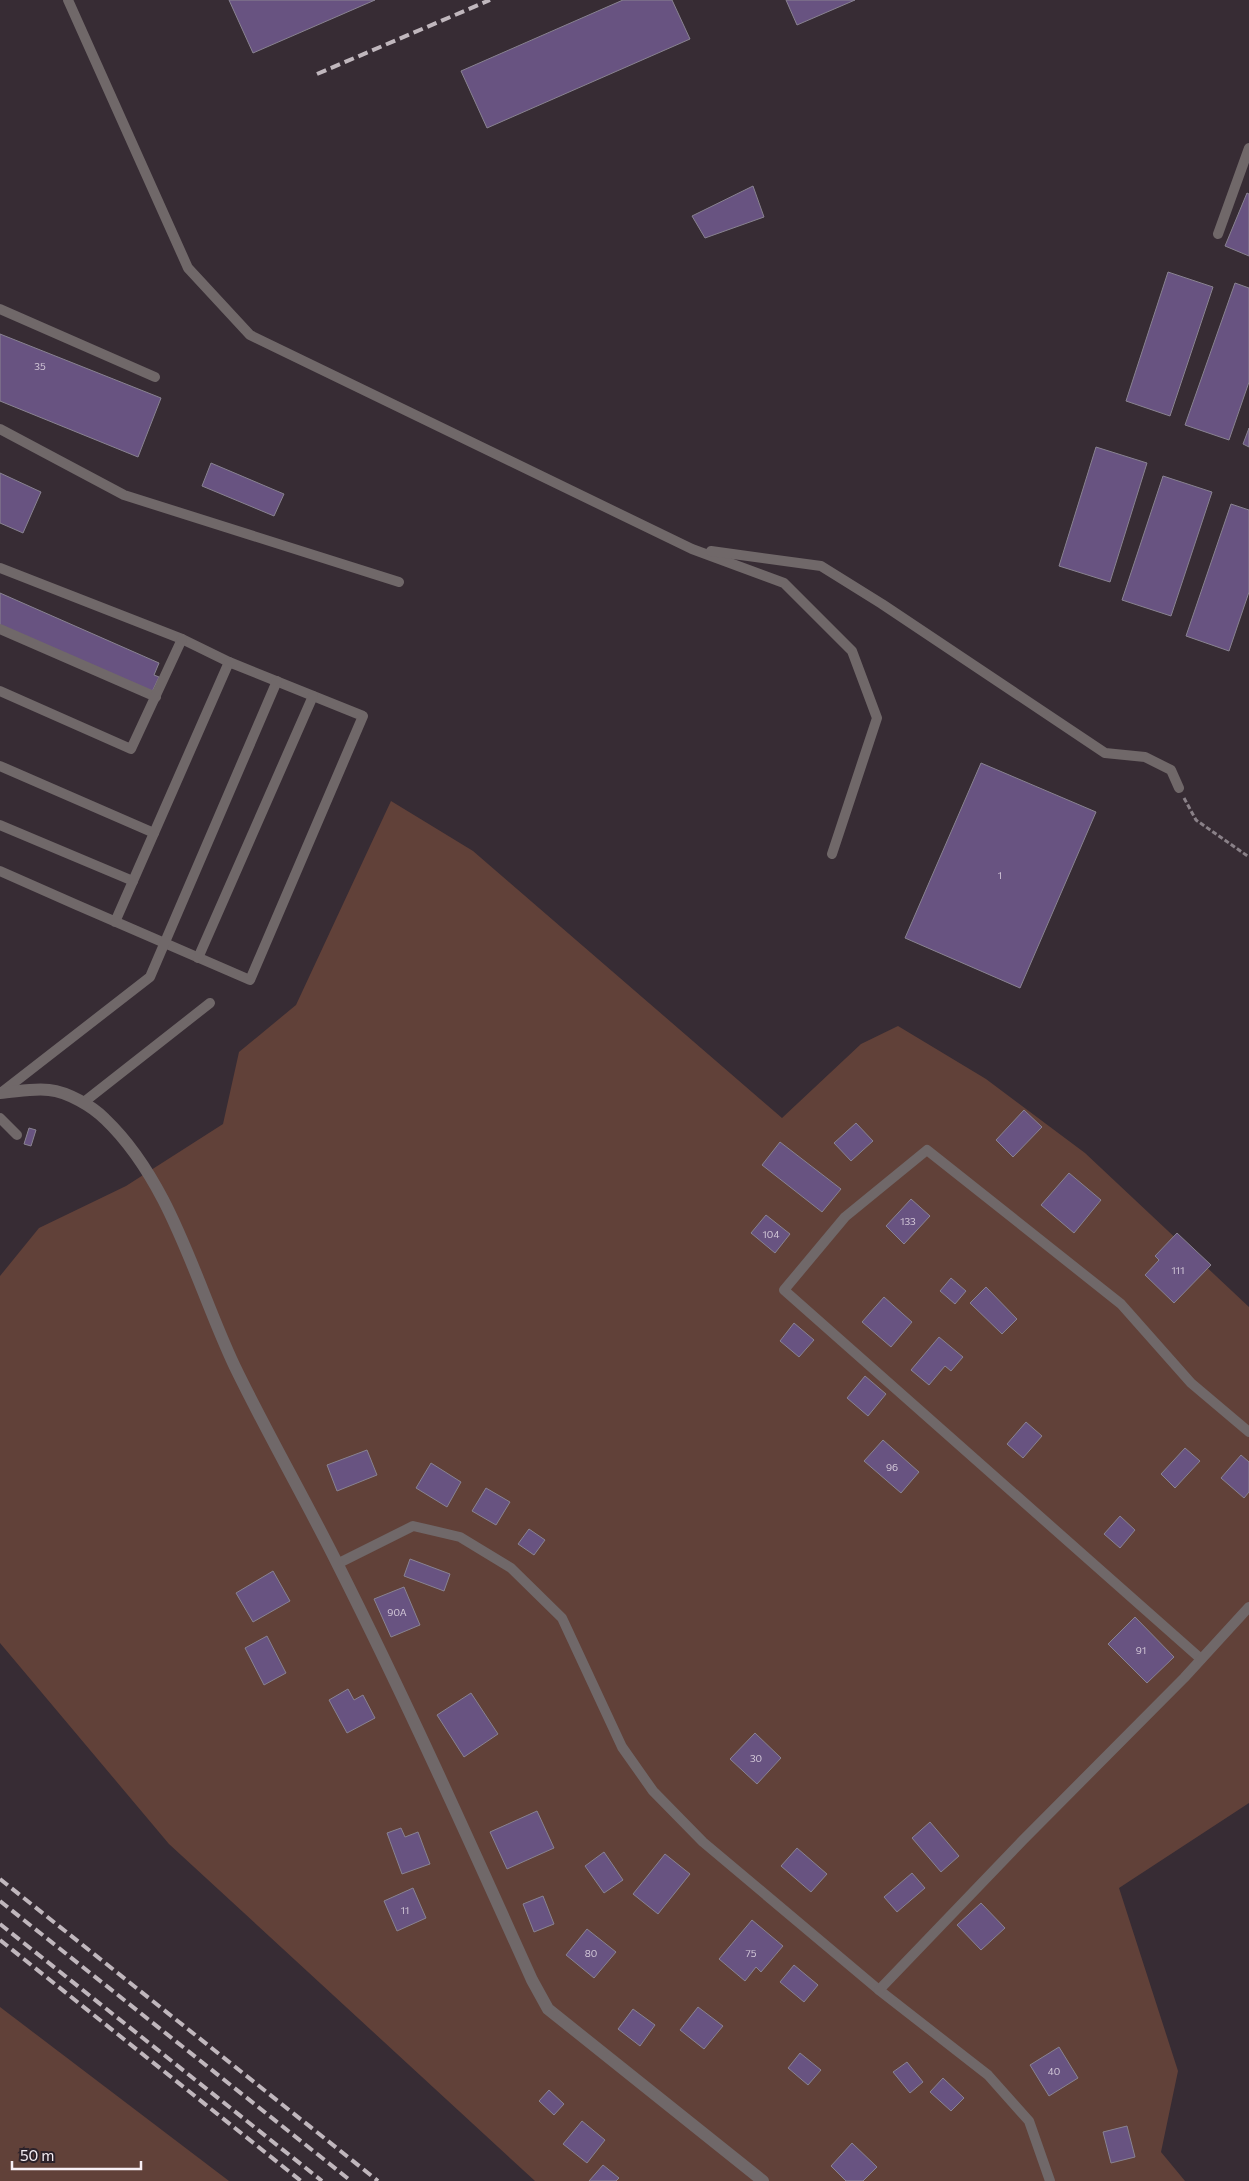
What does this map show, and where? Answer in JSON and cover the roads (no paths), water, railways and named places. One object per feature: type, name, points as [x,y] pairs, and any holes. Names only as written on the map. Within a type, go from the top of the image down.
[{"type":"street","points":[[1,1093],[50,1090],[84,1102],[90,1105],[112,1126],[134,1151],[153,1183],[193,1266],[234,1365],[337,1564],[422,1737],[532,1980],[548,2009],[763,2181]]},
{"type":"lane","points":[[68,0],[188,268],[250,335],[692,549],[784,583],[852,651],[878,718],[832,854]]},
{"type":"lane","points":[[1218,234],[1249,148]]},
{"type":"lane","points":[[0,309],[154,377]]},
{"type":"lane","points":[[0,429],[124,494],[398,582]]},
{"type":"lane","points":[[692,549],[821,566],[882,604],[1105,753],[1145,757],[1171,770],[1179,788]]},
{"type":"lane","points":[[0,568],[182,639],[229,662],[363,716],[250,980],[0,871]]},
{"type":"lane","points":[[0,629],[156,697]]},
{"type":"lane","points":[[0,691],[132,749],[182,639]]},
{"type":"lane","points":[[116,922],[229,662]]},
{"type":"lane","points":[[1,1093],[150,977],[277,681]]},
{"type":"lane","points":[[198,958],[313,696]]},
{"type":"lane","points":[[0,766],[154,833]]},
{"type":"lane","points":[[0,825],[133,881]]},
{"type":"lane","points":[[84,1102],[210,1003]]},
{"type":"lane","points":[[0,1118],[17,1135]]},
{"type":"lane","points":[[1201,1659],[784,1290],[845,1217],[927,1150],[1121,1304],[1191,1383],[1249,1432]]},
{"type":"lane","points":[[337,1564],[413,1526],[460,1537],[511,1568],[562,1618],[622,1747],[653,1791],[703,1842],[879,1990],[994,2081],[1029,2121],[1050,2181]]},
{"type":"lane","points":[[879,1990],[1201,1659],[1249,1607]]},
{"type":"railway","points":[[317,74],[490,0]]},
{"type":"railway","points":[[0,1879],[378,2181]]},
{"type":"railway","points":[[0,1901],[351,2181]]},
{"type":"railway","points":[[0,1924],[322,2181]]},
{"type":"railway","points":[[0,1940],[301,2181]]}]
